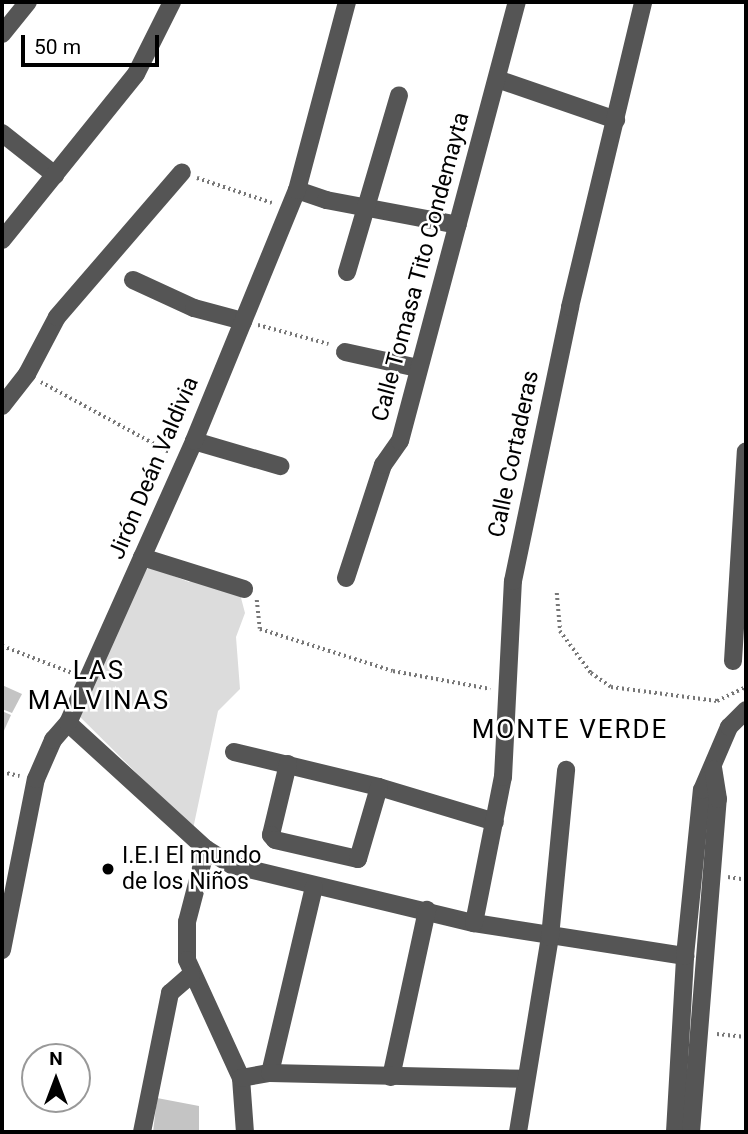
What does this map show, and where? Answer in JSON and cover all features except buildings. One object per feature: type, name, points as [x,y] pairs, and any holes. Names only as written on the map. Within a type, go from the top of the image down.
[{"type":"street","points":[[2,34],[28,2]]},
{"type":"street","points":[[2,240],[136,74],[172,2]]},
{"type":"street","name":"Jirón Deán Valdivia","points":[[2,950],[36,779],[53,740],[68,723],[194,441],[297,190],[347,2]]},
{"type":"street","name":"Calle Tomasa Tito Condemayta","points":[[346,578],[383,465],[400,441],[517,2]]},
{"type":"street","name":"Calle Cortaderas","points":[[474,923],[503,777],[505,693],[513,581],[559,358],[643,2]]},
{"type":"street","points":[[497,79],[616,120]]},
{"type":"street","points":[[346,272],[399,95]]},
{"type":"street","points":[[2,132],[55,175]]},
{"type":"street","points":[[2,406],[22,381],[57,317],[181,172]]},
{"type":"street","points":[[297,190],[365,208],[458,225]]},
{"type":"street","points":[[133,280],[194,308],[243,321]]},
{"type":"street","points":[[338,349],[418,368]]},
{"type":"street","points":[[2,376],[22,381]]},
{"type":"street","points":[[194,441],[280,466]]},
{"type":"street","points":[[733,661],[746,451]]},
{"type":"street","points":[[142,557],[244,589]]},
{"type":"street","points":[[675,1132],[685,956],[702,790],[729,727],[746,710]]},
{"type":"street","points":[[68,723],[206,849],[257,874],[427,910],[474,923],[685,956]]},
{"type":"street","points":[[234,752],[379,787],[495,822]]},
{"type":"street","points":[[288,764],[271,835],[275,839],[358,859],[379,787]]},
{"type":"street","points":[[691,1132],[697,1032],[718,799],[713,769]]},
{"type":"street","points":[[518,1132],[550,937],[566,770]]},
{"type":"street","points":[[206,849],[187,922],[191,975],[241,1078],[245,1132]]},
{"type":"street","points":[[270,1073],[314,887]]},
{"type":"street","points":[[391,1077],[427,910]]},
{"type":"street","points":[[142,1132],[170,993],[191,975]]},
{"type":"street","points":[[241,1078],[270,1073],[526,1079]]},
{"type":"path","points":[[181,172],[289,209]]},
{"type":"path","points":[[243,321],[338,349]]},
{"type":"path","points":[[22,381],[185,461]]},
{"type":"path","points":[[244,589],[260,602],[260,629],[393,670],[505,693]]},
{"type":"path","points":[[556,593],[560,631],[591,673],[611,687],[717,701],[746,687]]},
{"type":"path","points":[[2,646],[88,679]]},
{"type":"path","points":[[697,1032],[746,1037]]},
{"type":"shaded area","points":[[150,567],[189,582],[195,578],[240,594],[245,613],[236,637],[240,689],[218,711],[193,829],[69,706],[122,584]]},
{"type":"place","name":"I.E.I El mundo de los Niños","points":[[108,869]]},
{"type":"district","name":"LAS MALVINAS","points":[[99,686]]},
{"type":"district","name":"MONTE VERDE","points":[[570,730]]}]
